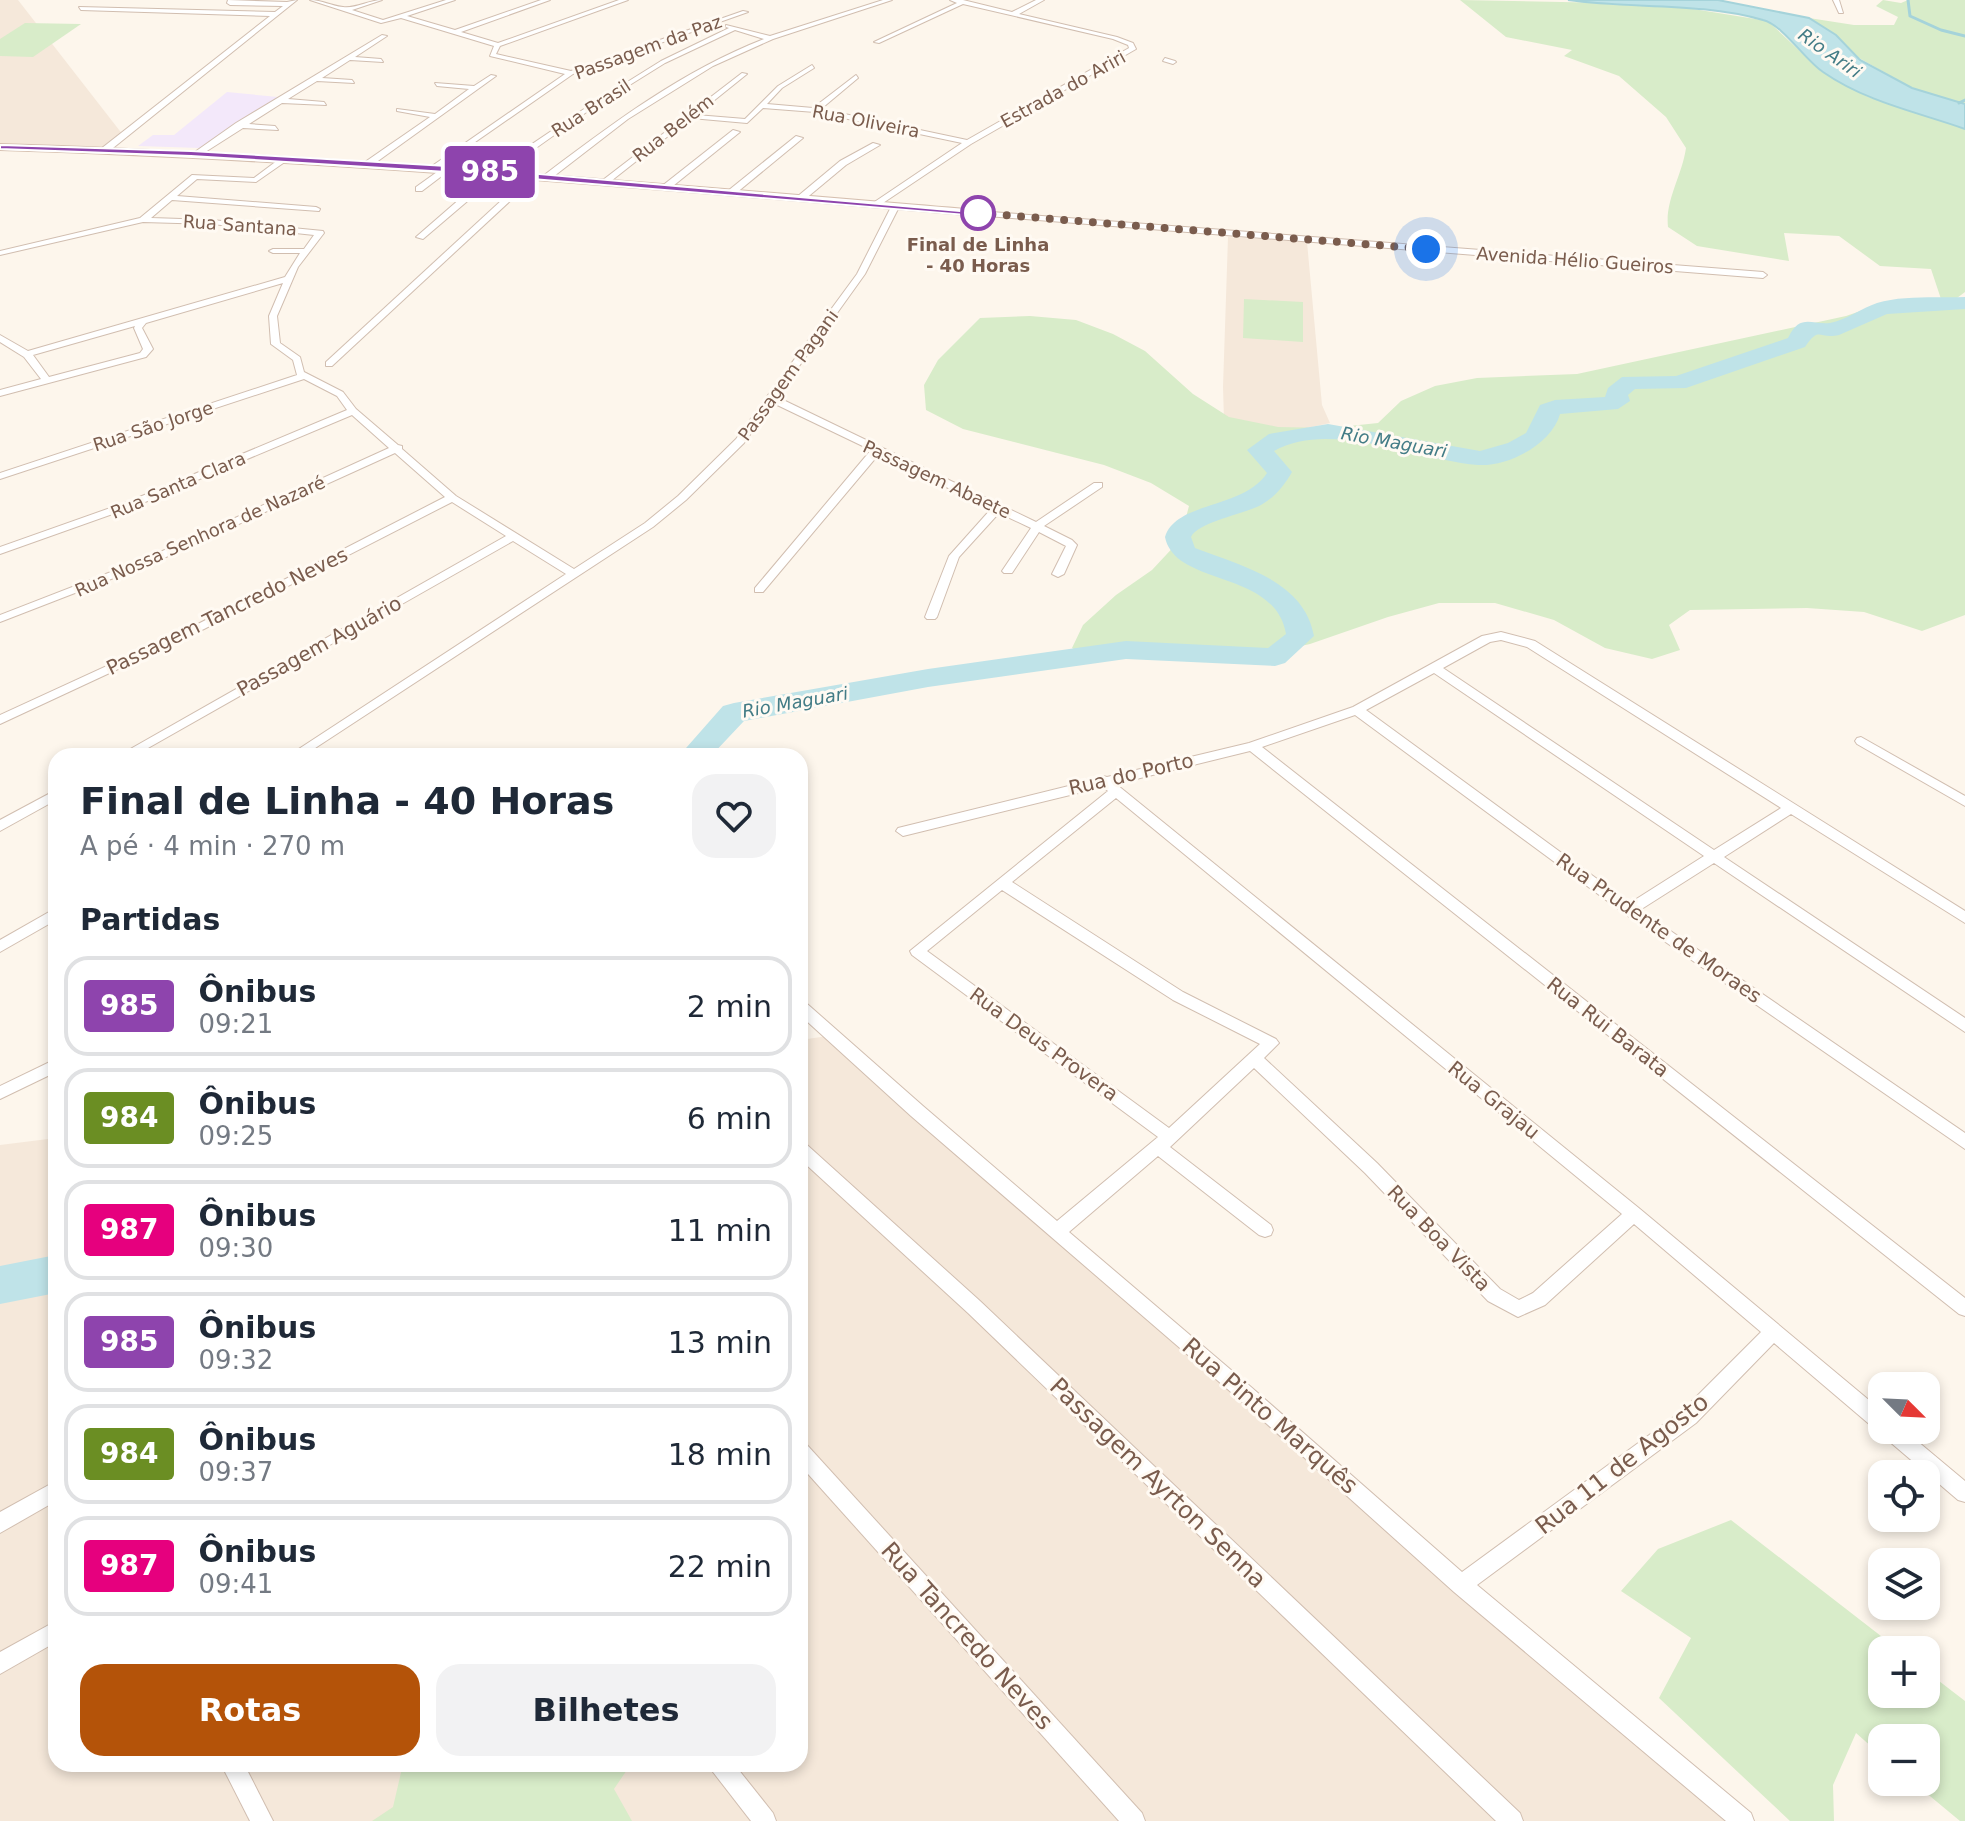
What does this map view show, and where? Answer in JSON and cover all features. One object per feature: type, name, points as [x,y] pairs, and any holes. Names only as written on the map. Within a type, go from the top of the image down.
[{"type":"main road","name":"Avenida Hélio Gueiros","points":[[0,147],[368,164],[978,213]]},
{"type":"street","points":[[94,0],[81,8],[275,14]]},
{"type":"street","points":[[231,0],[230,3],[291,2]]},
{"type":"street","points":[[313,0],[378,21],[452,0]]},
{"type":"street","points":[[346,10],[379,0]]},
{"type":"street","points":[[457,31],[547,0]]},
{"type":"street","points":[[400,16],[498,45],[625,0]]},
{"type":"street","points":[[546,178],[615,124],[689,77],[769,38],[889,0]]},
{"type":"street","name":"Estrada do Ariri","points":[[874,205],[968,142],[1128,55],[1133,49],[1131,44],[1115,38],[953,0]]},
{"type":"street","points":[[1013,14],[1041,0]]},
{"type":"street","points":[[1836,0],[1841,12]]},
{"type":"street","points":[[877,42],[965,1]]},
{"type":"street","points":[[105,150],[291,2]]},
{"type":"street","name":"Passagem da Paz","points":[[419,189],[441,169],[571,73],[745,12]]},
{"type":"street","points":[[716,22],[769,38]]},
{"type":"street","name":"Rua Brasil","points":[[420,237],[495,173],[645,73],[735,28]]},
{"type":"street","points":[[196,154],[384,36]]},
{"type":"street","points":[[498,45],[492,55],[571,73]]},
{"type":"street","points":[[345,58],[381,61]]},
{"type":"street","points":[[688,116],[747,121],[780,87],[812,67]]},
{"type":"street","name":"Rua Belém","points":[[603,183],[744,74]]},
{"type":"street","points":[[368,164],[493,76]]},
{"type":"street","points":[[815,110],[856,77]]},
{"type":"street","points":[[313,79],[352,82]]},
{"type":"street","points":[[437,84],[475,88]]},
{"type":"street","points":[[278,101],[324,104]]},
{"type":"street","name":"Rua Oliveira","points":[[762,106],[815,110],[968,142]]},
{"type":"street","points":[[399,110],[435,116]]},
{"type":"street","points":[[238,125],[275,128]]},
{"type":"street","points":[[665,188],[736,132]]},
{"type":"street","points":[[732,192],[799,138]]},
{"type":"street","points":[[801,198],[843,163],[876,145]]},
{"type":"street","points":[[0,253],[143,220],[195,177],[256,180],[285,159]]},
{"type":"street","points":[[329,364],[532,177]]},
{"type":"street","name":"Rua Santana","points":[[172,198],[316,209]]},
{"type":"street","name":"Passagem Pagani","points":[[306,748],[649,525],[682,498],[740,441],[773,399],[861,274],[895,207]]},
{"type":"street","name":"Avenida Hélio Gueiros","points":[[978,213],[1763,275]]},
{"type":"street","name":"Rua Santana","points":[[143,220],[189,220],[318,231],[320,234],[307,248]]},
{"type":"street","points":[[273,251],[307,248]]},
{"type":"street","points":[[307,248],[288,279],[273,316],[273,335],[280,350],[297,359],[300,373],[340,394],[353,411],[452,498],[572,573]]},
{"type":"street","points":[[28,354],[288,279]]},
{"type":"street","points":[[0,393],[143,355],[148,349],[138,328],[143,321]]},
{"type":"street","points":[[0,338],[28,354],[39,365],[47,382]]},
{"type":"street","name":"Rua São Jorge","points":[[0,476],[307,375]]},
{"type":"street","name":"Passagem Abaete","points":[[773,399],[1072,545],[1058,574]]},
{"type":"street","name":"Rua Santa Clara","points":[[0,551],[135,504],[353,411]]},
{"type":"street","name":"Rua Nossa Senhora de Nazaré","points":[[0,619],[47,603],[236,523],[398,448]]},
{"type":"street","points":[[759,590],[876,451]]},
{"type":"street","points":[[1008,571],[1038,526],[1098,485]]},
{"type":"street","name":"Passagem Tancredo Neves","points":[[0,720],[200,627],[452,498]]},
{"type":"street","points":[[931,617],[954,556],[999,507]]},
{"type":"street","name":"Passagem Aguário","points":[[138,748],[514,536]]},
{"type":"street","name":"Rua do Porto","points":[[903,831],[1109,786],[1252,746],[1357,710],[1493,637],[1521,640],[1965,918]]},
{"type":"street","points":[[1437,669],[1965,1026]]},
{"type":"street","name":"Rua Prudente de Moraes","points":[[1357,710],[1630,910],[1965,1142]]},
{"type":"street","points":[[1861,741],[1965,802]]},
{"type":"street","name":"Rua Rui Barata","points":[[1252,746],[1965,1308]]},
{"type":"street","points":[[1059,1230],[1164,1142],[1271,1043],[1178,996],[1002,883],[1109,786]]},
{"type":"street","name":"Rua Grajau","points":[[1109,786],[1634,1214],[1868,1411]]},
{"type":"street","points":[[0,826],[48,799]]},
{"type":"street","points":[[1630,910],[1789,809]]},
{"type":"street","name":"Rua Deus Provera","points":[[1002,883],[917,951],[1164,1142],[1265,1230]]},
{"type":"street","points":[[0,947],[48,918]]},
{"type":"street","name":"Rua Pinto Marquês","points":[[808,1013],[1461,1585],[1743,1821]]},
{"type":"street","name":"Rua Boa Vista","points":[[1254,1058],[1371,1168],[1494,1295],[1518,1309],[1539,1299],[1634,1214]]},
{"type":"street","points":[[0,1093],[48,1069]]},
{"type":"street","name":"Passagem Ayrton Senna","points":[[808,1156],[974,1307],[1512,1821]]},
{"type":"street","name":"Rua 11 de Agosto","points":[[1461,1585],[1689,1417],[1773,1332]]},
{"type":"street","points":[[1907,1444],[1965,1493]]},
{"type":"street","name":"Rua Tancredo Neves","points":[[808,1460],[1134,1821]]},
{"type":"street","points":[[0,1523],[48,1495]]},
{"type":"street","points":[[0,1664],[48,1636]]},
{"type":"street","points":[[236,1772],[262,1821]]},
{"type":"street","points":[[727,1772],[765,1821]]},
{"type":"shaded area","points":[[0,0],[18,0],[123,135],[105,150],[0,147]]},
{"type":"shaded area","points":[[227,92],[278,97],[200,148],[138,146],[153,135],[174,135]]},
{"type":"shaded area","points":[[1228,237],[1307,242],[1322,405],[1330,423],[1275,435],[1225,454],[1223,387]]},
{"type":"shaded area","points":[[828,1036],[1747,1821],[0,1821],[0,1145],[48,1139],[48,1772],[808,1772],[808,1039]]},
{"type":"green space","points":[[1460,0],[1662,4],[1768,21],[1822,72],[1868,97],[1965,129],[1965,292],[1945,307],[1965,308],[1965,615],[1922,631],[1864,612],[1807,608],[1690,610],[1669,625],[1680,650],[1652,659],[1605,648],[1554,620],[1495,603],[1439,603],[1310,644],[1269,653],[1090,659],[1072,648],[1083,625],[1116,595],[1152,570],[1180,540],[1189,506],[1151,483],[1104,465],[963,429],[926,410],[924,385],[938,360],[980,318],[1030,316],[1076,320],[1145,351],[1193,394],[1229,417],[1278,427],[1330,428],[1378,423],[1401,401],[1435,386],[1477,378],[1577,374],[1846,316],[1881,304],[1944,308],[1931,269],[1880,266],[1839,236],[1784,233],[1789,261],[1697,246],[1668,227],[1671,198],[1686,148],[1666,117],[1619,76],[1564,56],[1572,50],[1506,37]]},
{"type":"green space","points":[[1883,0],[1901,3],[1908,0],[1965,0],[1965,104],[1912,88],[1859,58],[1836,35],[1809,18],[1854,25],[1894,25],[1898,17],[1876,6]]},
{"type":"green space","points":[[25,23],[81,24],[33,57],[0,56],[0,39]]},
{"type":"green space","points":[[1244,299],[1303,302],[1303,342],[1243,338]]},
{"type":"green space","points":[[1731,1520],[1881,1636],[1868,1636],[1868,1708],[1940,1708],[1940,1682],[1965,1701],[1965,1821],[1960,1821],[1930,1796],[1940,1796],[1940,1724],[1868,1724],[1868,1744],[1856,1733],[1833,1785],[1834,1821],[1790,1821],[1659,1698],[1691,1638],[1621,1591],[1658,1549]]},
{"type":"green space","points":[[401,1772],[626,1772],[614,1789],[632,1821],[372,1821],[393,1807]]},
{"type":"water","name":"Rio Ariri","points":[[1568,0],[1718,0],[1809,18],[1836,35],[1860,60],[1912,88],[1965,104],[1965,129],[1874,99],[1839,82],[1816,67],[1778,29],[1763,20],[1690,8]]},
{"type":"waterway","points":[[1908,0],[1910,16],[1941,30],[1965,36]]},
{"type":"waterway","points":[[1959,103],[1965,100]]},
{"type":"waterway","name":"Rio Maguari","points":[[701,748],[734,713],[928,678],[1126,650],[1275,657],[1300,636],[1297,620],[1288,605],[1257,583],[1186,554],[1178,537],[1180,530],[1189,523],[1241,505],[1269,488],[1280,472],[1259,450],[1278,439],[1328,431],[1481,458],[1517,448],[1535,438],[1548,417],[1548,410],[1610,404],[1618,401],[1616,393],[1630,382],[1678,383],[1797,342],[1802,331],[1814,326],[1831,330],[1883,308],[1965,303]]},
{"type":"waterway","name":"Rio Maguari","points":[[0,1285],[48,1276]]},
{"type":"bus line","name":"985","points":[[0,147],[191,153],[447,169],[978,213]]},
{"type":"place","name":"Final de Linha - 40 Horas","points":[[978,213]]},
{"type":"route","points":[[978,213],[1426,249]]}]
